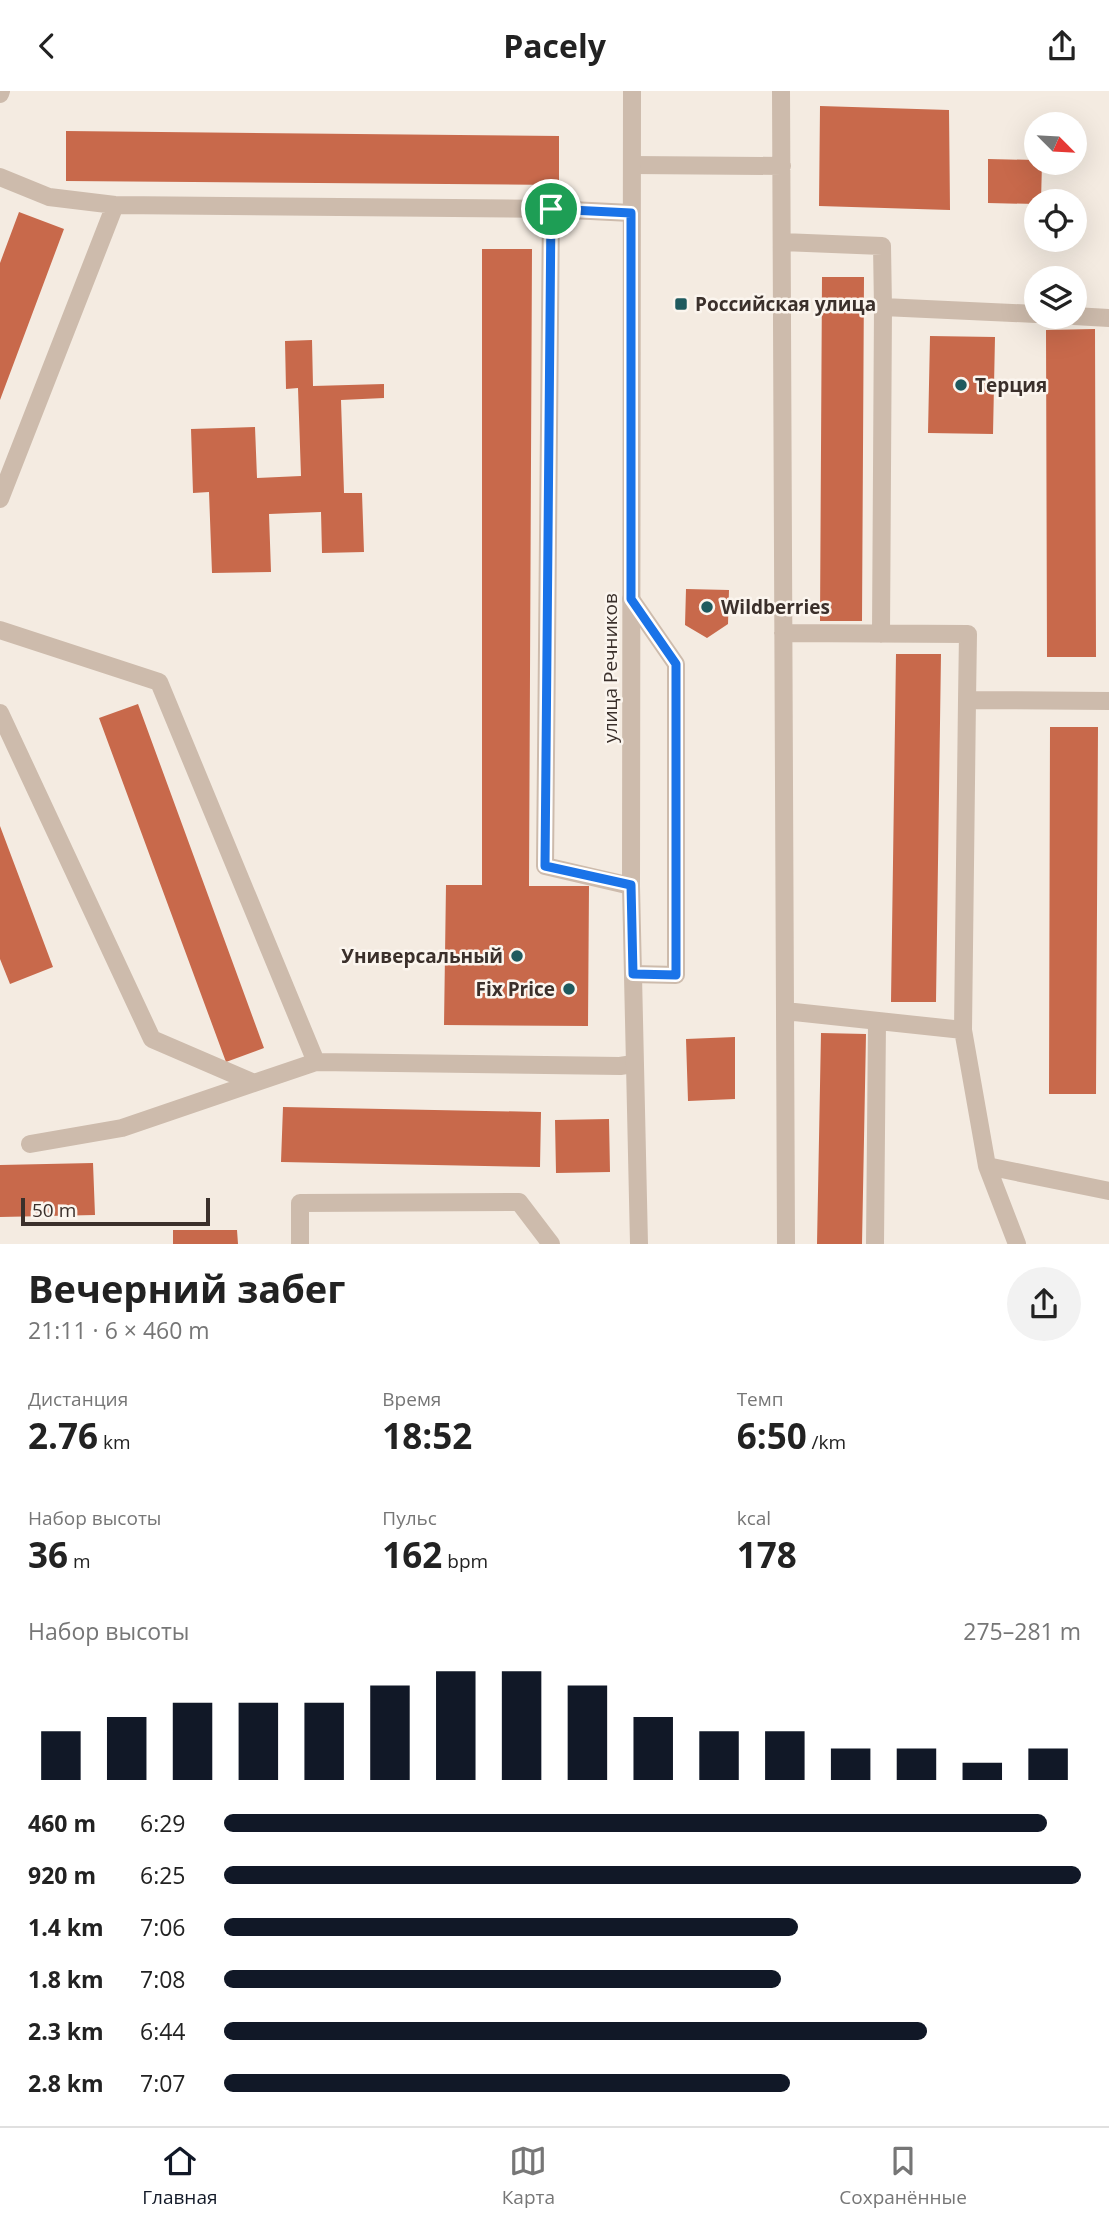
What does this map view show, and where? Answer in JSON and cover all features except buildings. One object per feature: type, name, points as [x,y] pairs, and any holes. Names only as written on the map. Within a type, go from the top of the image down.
[{"type":"street","name":"улица Речников","points":[[632,91],[631,885],[639,1244]]},
{"type":"street","points":[[781,91],[786,1244]]},
{"type":"street","points":[[632,165],[782,166]]},
{"type":"street","points":[[0,177],[49,197],[115,205],[551,209],[631,213]]},
{"type":"street","points":[[0,499],[115,205]]},
{"type":"street","points":[[551,209],[545,866],[631,885]]},
{"type":"street","points":[[782,242],[882,246],[881,634]]},
{"type":"street","points":[[883,307],[1024,313]]},
{"type":"street","points":[[1087,317],[1109,318]]},
{"type":"street","points":[[631,599],[676,664],[676,975],[633,974]]},
{"type":"street","points":[[0,630],[159,682],[316,1062]]},
{"type":"street","points":[[783,633],[968,634],[963,1030],[986,1166],[1017,1244]]},
{"type":"street","points":[[967,701],[1109,701]]},
{"type":"street","points":[[0,713],[152,1039],[254,1083]]},
{"type":"street","points":[[785,1011],[963,1030]]},
{"type":"street","points":[[875,1244],[877,1021]]},
{"type":"street","points":[[30,1144],[122,1128],[316,1062],[634,1064]]},
{"type":"street","points":[[986,1166],[1109,1191]]},
{"type":"street","points":[[300,1244],[300,1203],[519,1202],[551,1244]]},
{"type":"place","name":"Российская улица","points":[[681,304]]},
{"type":"place","name":"Терция","points":[[961,385]]},
{"type":"place","name":"Wildberries","points":[[707,607]]},
{"type":"place","name":"Универсальный","points":[[517,956]]},
{"type":"place","name":"Fix Price","points":[[569,989]]},
{"type":"route","points":[[551,209],[631,213],[631,599],[676,664],[676,975],[633,974],[631,885],[545,866],[551,209]]}]
